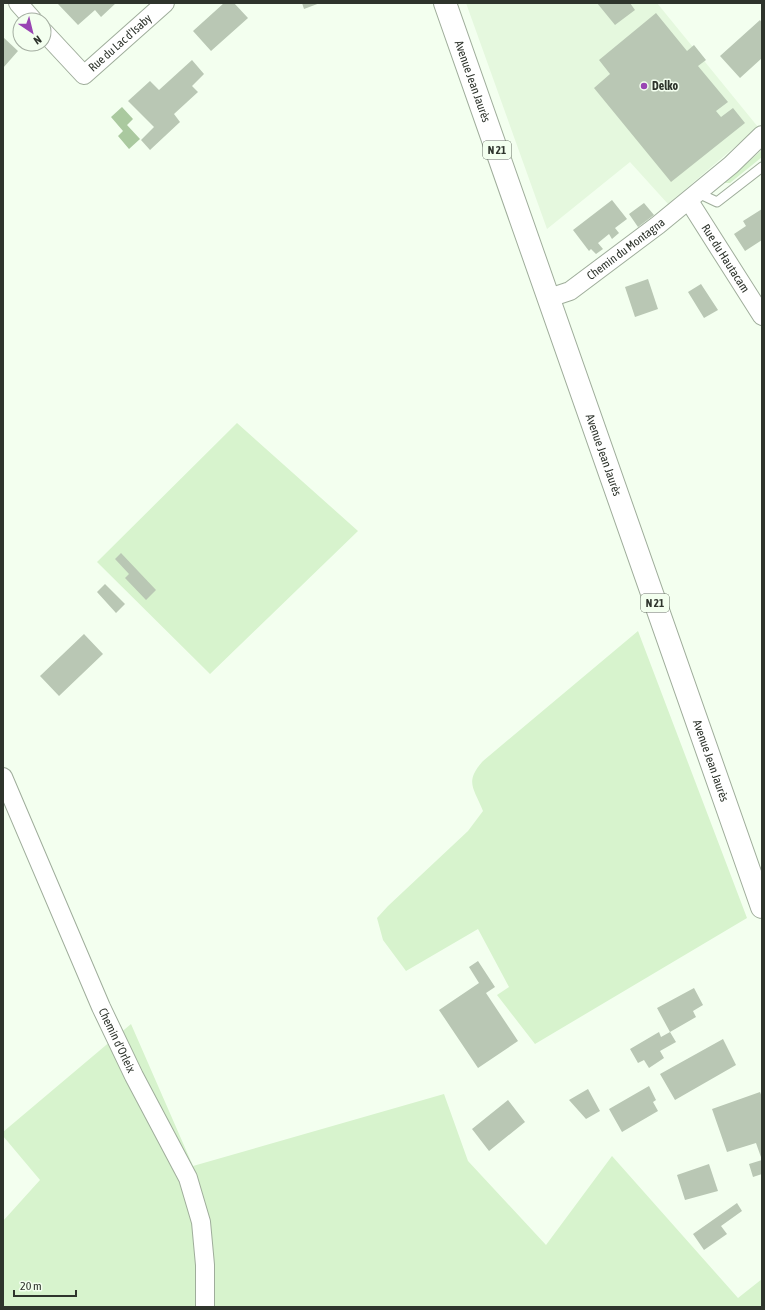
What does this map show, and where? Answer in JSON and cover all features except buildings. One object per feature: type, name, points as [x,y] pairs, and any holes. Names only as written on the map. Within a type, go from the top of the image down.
[{"type":"main road","name":"Avenue Jean Jaurès","points":[[445,3],[762,907]]},
{"type":"street","points":[[18,3],[26,12]]},
{"type":"street","name":"Rue du Lac d'Isaby","points":[[52,41],[84,75],[165,3]]},
{"type":"street","name":"Chemin du Montagna","points":[[549,298],[570,291],[694,197],[762,135]]},
{"type":"street","name":"Rue du Hautacam","points":[[694,197],[762,316]]},
{"type":"street","name":"Chemin d'Orleix","points":[[3,778],[102,1007],[134,1076],[188,1178],[201,1222],[205,1265],[205,1307]]},
{"type":"lane","points":[[694,197],[717,202],[762,167]]},
{"type":"shaded area","points":[[466,3],[657,3],[758,127],[668,204],[630,162],[547,229]]},
{"type":"shaded area","points":[[122,107],[133,119],[127,125],[140,139],[129,149],[118,136],[123,131],[111,117]]},
{"type":"shaded area","points":[[762,150],[762,157],[730,183],[724,183]]},
{"type":"shaded area","points":[[237,423],[358,531],[210,674],[97,562]]},
{"type":"shaded area","points":[[638,631],[747,918],[535,1044],[497,995],[509,987],[478,929],[406,971],[383,940],[377,918],[468,831],[483,811],[474,791],[472,780],[477,768],[483,761]]},
{"type":"shaded area","points":[[131,1024],[193,1166],[444,1094],[468,1161],[546,1245],[612,1156],[738,1298],[762,1279],[762,1307],[3,1307],[3,1221],[40,1180],[3,1136],[3,1132]]},
{"type":"place","name":"Delko","points":[[644,86]]}]
